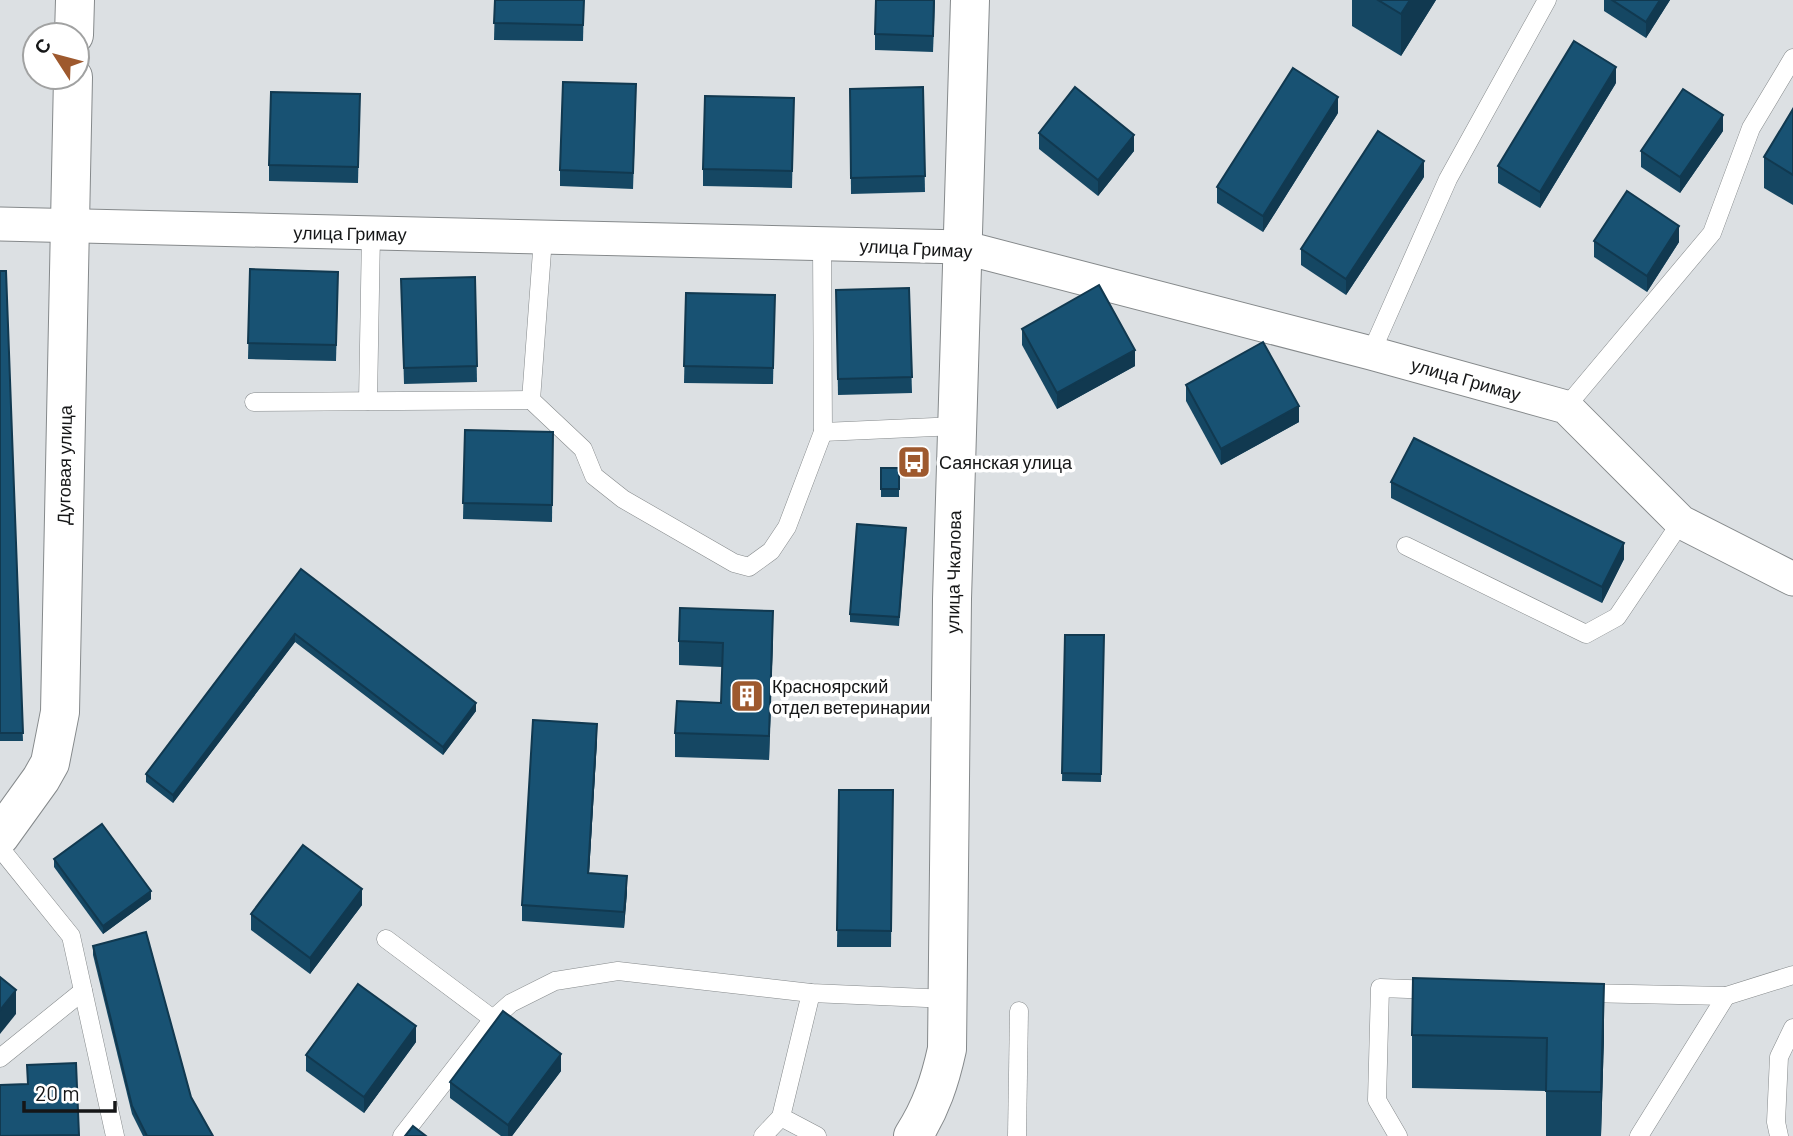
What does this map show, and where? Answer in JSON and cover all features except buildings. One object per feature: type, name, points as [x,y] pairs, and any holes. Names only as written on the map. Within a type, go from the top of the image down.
[{"type":"main road","points":[[74,21],[75,0]]},
{"type":"main road","name":"улица Чкалова","points":[[913,1136],[940,1083],[947,1049],[952,599],[970,0]]},
{"type":"main road","name":"Дуговая улица","points":[[0,836],[50,763],[60,712],[73,91]]},
{"type":"street","name":"улица Гримау","points":[[0,224],[962,247],[1371,353],[1566,407],[1681,522],[1793,579]]},
{"type":"lane","points":[[1371,353],[1448,179],[1546,0]]},
{"type":"lane","points":[[1566,407],[1712,233],[1751,128],[1793,58]]},
{"type":"lane","points":[[368,401],[371,234]]},
{"type":"lane","points":[[531,400],[543,237]]},
{"type":"lane","points":[[254,402],[531,400],[583,449],[594,476],[623,499],[734,563],[749,567],[771,551],[787,527],[823,432],[822,244]]},
{"type":"lane","points":[[823,432],[957,426]]},
{"type":"lane","points":[[1406,546],[1586,634],[1616,617],[1681,522]]},
{"type":"lane","points":[[0,848],[71,936],[116,1136]]},
{"type":"lane","points":[[386,939],[493,1019]]},
{"type":"lane","points":[[402,1136],[493,1019],[511,1003],[555,981],[618,971],[811,993],[949,999]]},
{"type":"lane","points":[[1560,992],[1726,996],[1793,975]]},
{"type":"lane","points":[[1398,1136],[1377,1100],[1380,988],[1449,990]]},
{"type":"lane","points":[[0,1058],[83,991]]},
{"type":"lane","points":[[763,1136],[781,1117],[811,993]]},
{"type":"lane","points":[[1639,1136],[1726,996]]},
{"type":"lane","points":[[1017,1136],[1019,1011]]},
{"type":"lane","points":[[1779,1136],[1776,1122],[1779,1057],[1793,1028]]},
{"type":"lane","points":[[781,1117],[817,1136]]},
{"type":"place","name":"Саянская улица","points":[[914,462]]},
{"type":"place","name":"Красноярский отдел ветеринарии","points":[[747,696]]}]
